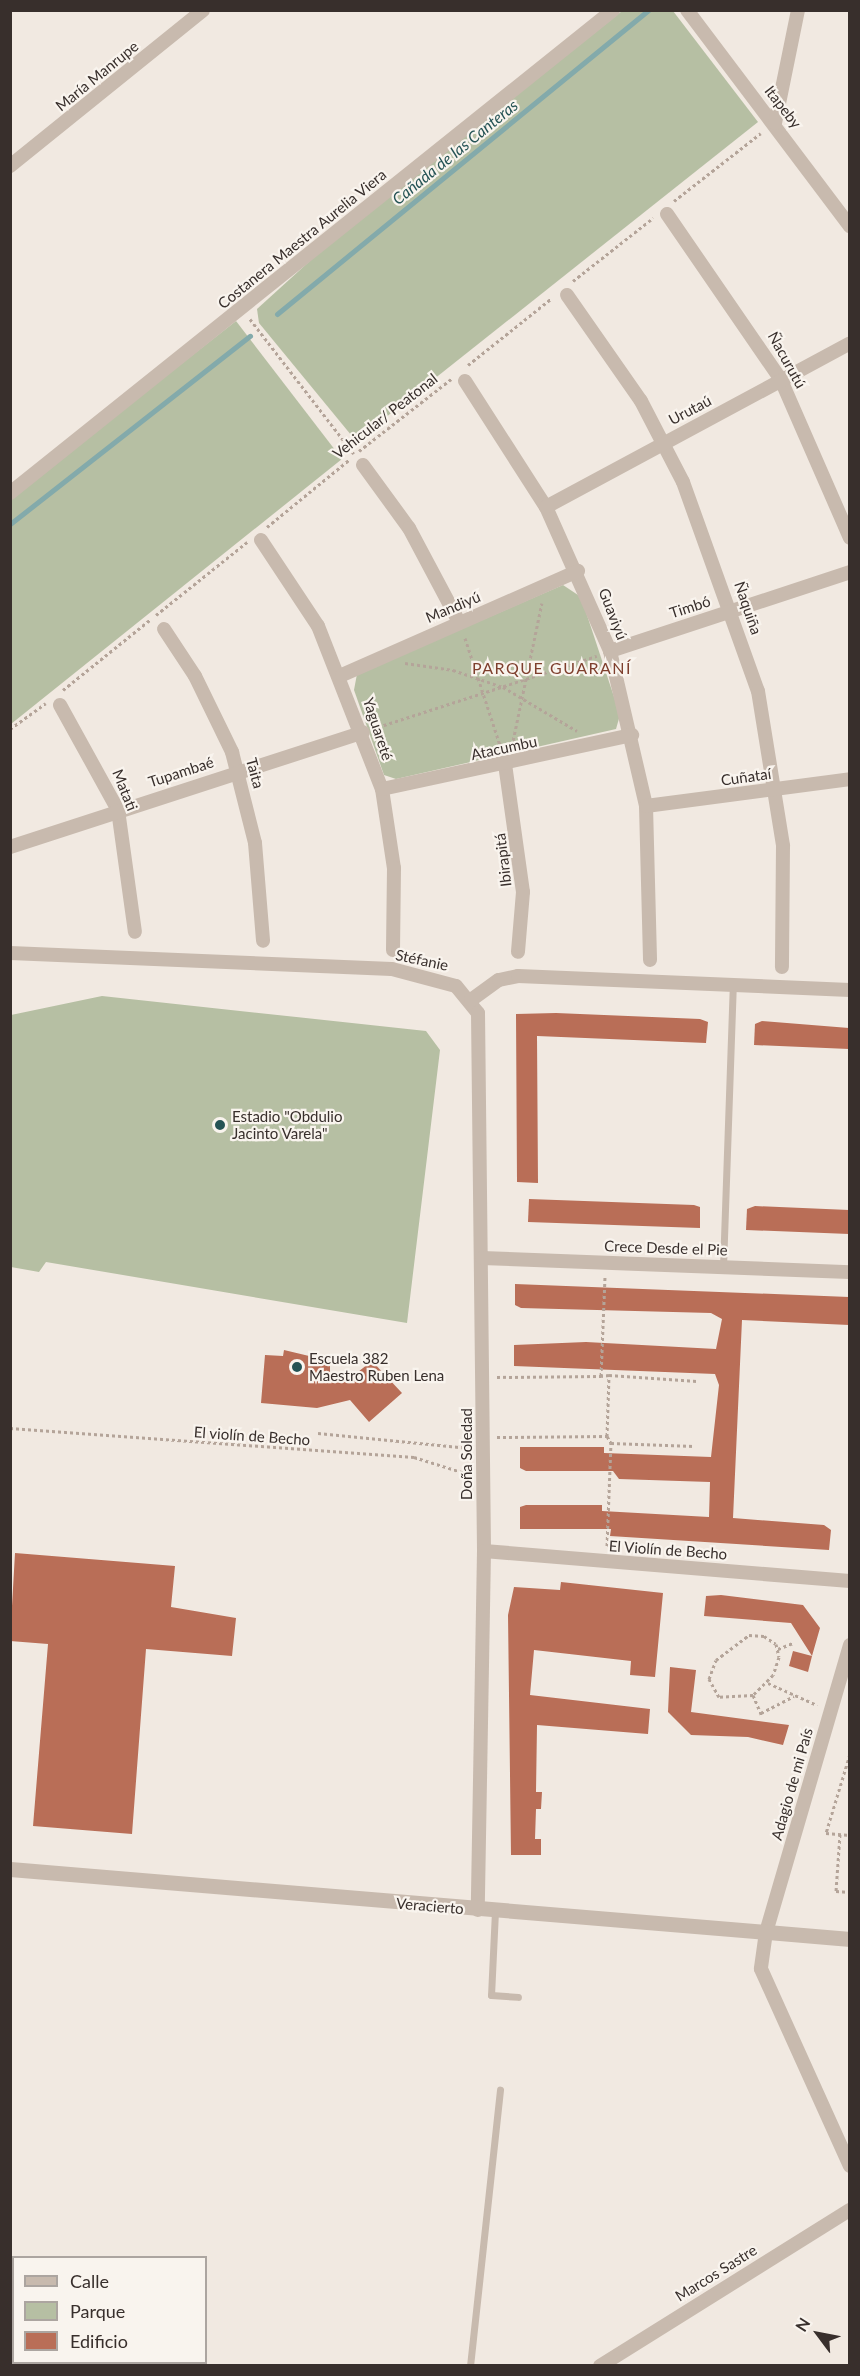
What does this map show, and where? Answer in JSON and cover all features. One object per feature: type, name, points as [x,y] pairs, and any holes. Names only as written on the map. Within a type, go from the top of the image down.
[{"type":"street","name":"María Manrupe","points":[[10,166],[203,10]]},
{"type":"street","name":"Costanera Maestra Aurelia Viera","points":[[10,493],[613,10]]},
{"type":"street","name":"Itapeby","points":[[687,10],[774,123],[849,226]]},
{"type":"street","points":[[774,123],[798,10]]},
{"type":"street","name":"Ñacurutú","points":[[667,214],[781,380],[849,538]]},
{"type":"street","name":"Ñaquiña","points":[[561,294],[664,443],[732,611],[758,691],[777,789],[786,904],[782,967]]},
{"type":"street","name":"Urutaú","points":[[546,507],[849,343]]},
{"type":"street","name":"Guaviyú","points":[[465,381],[546,507],[578,571],[610,651],[632,735],[646,806],[650,960]]},
{"type":"street","points":[[359,460],[409,528],[459,622]]},
{"type":"street","name":"Yaguareté","points":[[261,540],[318,626],[342,675],[382,789],[394,868],[393,950]]},
{"type":"street","name":"Mandiyú","points":[[342,675],[578,571]]},
{"type":"street","name":"Timbó","points":[[610,651],[849,572]]},
{"type":"street","name":"Taita","points":[[164,629],[212,707],[238,771],[259,871],[262,941]]},
{"type":"street","name":"Matati","points":[[60,705],[118,810],[135,932]]},
{"type":"street","name":"Tupambaé","points":[[10,847],[363,732]]},
{"type":"street","name":"Atacumbu","points":[[382,789],[632,735]]},
{"type":"street","name":"Ibirapitá","points":[[505,764],[523,892],[518,952]]},
{"type":"street","name":"Cuñataí","points":[[646,806],[849,779]]},
{"type":"street","name":"Stéfanie","points":[[10,953],[392,969],[440,978],[471,1000]]},
{"type":"street","points":[[471,1000],[499,980],[518,976],[849,990]]},
{"type":"street","name":"Doña Soledad","points":[[471,1000],[481,1028],[484,1551],[478,1910]]},
{"type":"street","name":"Crece Desde el Pie","points":[[482,1258],[849,1272]]},
{"type":"street","name":"El Violín de Becho","points":[[484,1551],[849,1581]]},
{"type":"street","name":"Adagio de mi País","points":[[849,1645],[766,1932],[761,1969],[766,1985],[849,2166]]},
{"type":"street","name":"Veracierto","points":[[10,1869],[478,1910],[849,1939]]},
{"type":"street","name":"Marcos Sastre","points":[[600,2366],[849,2210]]},
{"type":"lane","points":[[723,1267],[733,984]]},
{"type":"lane","points":[[495,1911],[491,1995],[518,1997]]},
{"type":"lane","points":[[470,2366],[500,2090]]},
{"type":"path","name":"Vehicular/ Peatonal","points":[[10,729],[359,460],[774,123]]},
{"type":"path","points":[[241,308],[359,460]]},
{"type":"path","points":[[505,764],[539,608],[553,582]]},
{"type":"path","points":[[459,622],[487,693],[505,764]]},
{"type":"path","points":[[363,732],[610,651]]},
{"type":"path","points":[[388,654],[407,664],[453,670],[484,685],[503,687],[584,732]]},
{"type":"path","points":[[601,1376],[606,1262]]},
{"type":"path","points":[[482,1377],[609,1375],[697,1381]]},
{"type":"path","points":[[606,1562],[611,1443],[607,1436],[609,1375]]},
{"type":"path","name":"El violín de Becho","points":[[10,1428],[414,1457],[462,1468],[483,1487]]},
{"type":"path","points":[[318,1433],[483,1443],[607,1436]]},
{"type":"path","points":[[611,1443],[694,1446]]},
{"type":"path","points":[[749,1635],[770,1638],[778,1649],[777,1666],[768,1683],[753,1695],[730,1700],[713,1692],[709,1679],[716,1660],[749,1635]]},
{"type":"path","points":[[778,1649],[794,1643]]},
{"type":"path","points":[[768,1683],[794,1696],[831,1709]]},
{"type":"path","points":[[753,1695],[761,1714],[794,1696]]},
{"type":"path","points":[[849,1754],[826,1833],[849,1835]]},
{"type":"path","points":[[840,1834],[836,1891],[849,1892]]},
{"type":"green space","points":[[622,11],[673,11],[758,122],[356,441],[259,323],[257,309],[323,249]]},
{"type":"green space","points":[[236,321],[342,459],[11,724],[11,497]]},
{"type":"green space","points":[[563,585],[581,597],[620,715],[616,729],[396,779],[384,775],[354,690],[357,674]]},
{"type":"green space","name":"Estadio \"Obdulio Jacinto Varela\"","points":[[102,996],[426,1031],[440,1050],[407,1323],[46,1262],[39,1272],[11,1267],[11,1015]]},
{"type":"building","points":[[556,1013],[700,1019],[708,1022],[706,1043],[537,1036],[538,1183],[517,1182],[516,1014]]},
{"type":"building","points":[[762,1021],[849,1028],[849,1049],[754,1045],[755,1024]]},
{"type":"building","points":[[529,1199],[694,1205],[700,1207],[700,1228],[528,1222]]},
{"type":"building","points":[[755,1206],[849,1210],[849,1234],[746,1230],[747,1209]]},
{"type":"building","points":[[515,1284],[849,1297],[849,1325],[742,1320],[733,1518],[824,1525],[831,1530],[829,1550],[610,1536],[611,1529],[520,1529],[520,1507],[526,1505],[602,1505],[602,1511],[709,1517],[710,1482],[619,1479],[613,1471],[526,1471],[520,1468],[520,1447],[604,1447],[604,1453],[711,1457],[719,1385],[715,1374],[514,1366],[514,1345],[586,1342],[716,1349],[722,1319],[711,1313],[521,1308],[515,1305]]},
{"type":"building","points":[[284,1350],[330,1361],[330,1373],[354,1375],[372,1361],[402,1393],[369,1422],[350,1400],[317,1408],[261,1403],[265,1355],[283,1356]]},
{"type":"building","points":[[15,1553],[175,1566],[171,1607],[236,1618],[232,1656],[146,1649],[132,1834],[33,1826],[48,1644],[10,1641]]},
{"type":"building","points":[[561,1582],[663,1593],[655,1677],[630,1675],[631,1661],[534,1650],[530,1695],[650,1709],[648,1734],[537,1725],[536,1792],[542,1792],[541,1809],[536,1809],[535,1839],[541,1839],[541,1855],[511,1855],[508,1615],[514,1587],[560,1590]]},
{"type":"building","points":[[721,1595],[803,1605],[820,1628],[812,1656],[791,1623],[704,1616],[706,1596]]},
{"type":"building","points":[[793,1651],[812,1656],[808,1672],[789,1666]]},
{"type":"building","points":[[670,1667],[696,1670],[691,1712],[789,1725],[783,1745],[748,1737],[691,1735],[668,1712]]},
{"type":"waterway","name":"Cañada de las Canteras","points":[[277,314],[649,10]]},
{"type":"waterway","name":"Cañada de las Canteras","points":[[10,524],[250,336]]},
{"type":"place","name":"Estadio \"Obdulio Jacinto Varela\"","points":[[220,1125]]},
{"type":"place","name":"Escuela 382 Maestro Ruben Lena","points":[[297,1367]]},
{"type":"district","name":"PARQUE GUARANÍ","points":[[552,668]]}]
